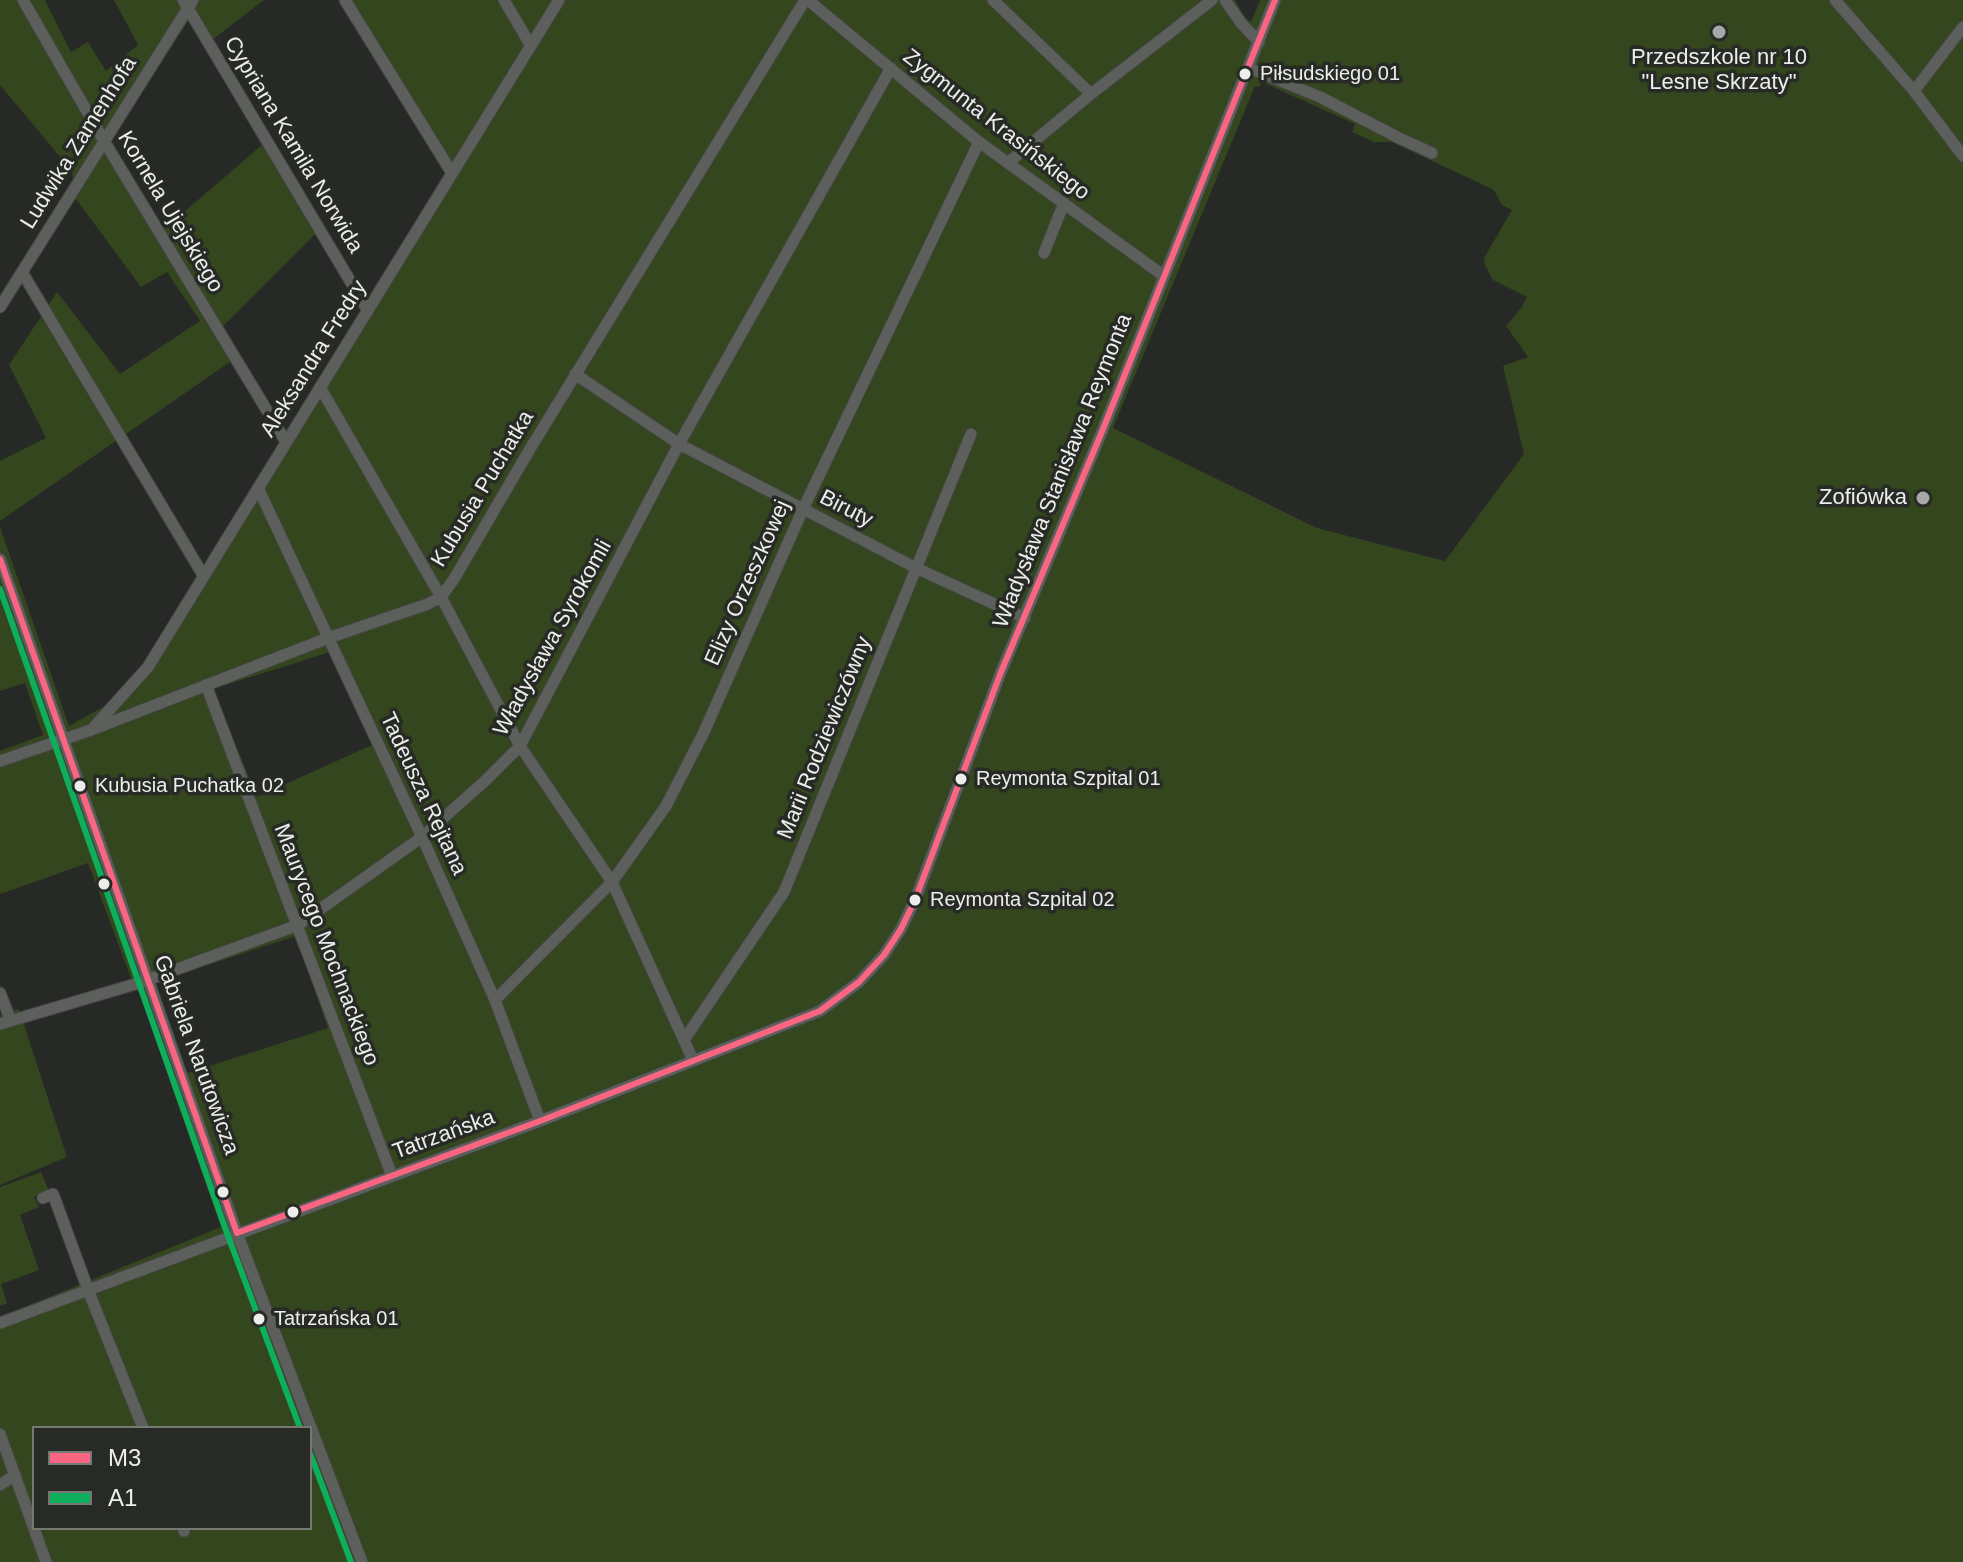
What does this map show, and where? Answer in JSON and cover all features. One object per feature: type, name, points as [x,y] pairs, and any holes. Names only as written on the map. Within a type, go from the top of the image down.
[{"type":"street","name":"Kornela Ujejskiego","points":[[23,0],[104,141],[286,442]]},
{"type":"street","points":[[345,0],[452,173]]},
{"type":"street","points":[[504,0],[531,46]]},
{"type":"street","name":"Aleksandra Fredry","points":[[91,730],[148,667],[559,0]]},
{"type":"street","name":"Zygmunta Krasińskiego","points":[[806,0],[979,142],[1164,276]]},
{"type":"street","name":"Kubusia Puchatka","points":[[0,761],[91,730],[441,597],[806,0]]},
{"type":"street","points":[[993,0],[1091,94]]},
{"type":"street","points":[[1009,162],[1212,0]]},
{"type":"street","points":[[1225,0],[1259,42]]},
{"type":"street","name":"Władysława Stanisława Reymonta","points":[[884,955],[915,900],[1001,672],[1101,434],[1275,0]]},
{"type":"street","points":[[1835,0],[1914,91],[1963,156]]},
{"type":"street","name":"Ludwika Zamenhofa","points":[[0,307],[188,3]]},
{"type":"street","name":"Cypriana Kamila Norwida","points":[[188,3],[368,311]]},
{"type":"street","points":[[1914,91],[1963,27]]},
{"type":"street","name":"Władysława Syrokomli","points":[[5,1022],[148,980],[298,925],[422,837],[520,746],[679,444],[891,68]]},
{"type":"street","points":[[1249,68],[1320,97],[1432,153]]},
{"type":"street","name":"Elizy Orzeszkowej","points":[[495,1000],[612,882],[666,806],[704,732],[803,509],[979,142]]},
{"type":"street","points":[[1044,253],[1064,203]]},
{"type":"street","points":[[22,272],[203,575]]},
{"type":"street","name":"Biruty","points":[[575,374],[679,444],[916,568],[1025,618]]},
{"type":"street","points":[[320,387],[441,597],[520,746],[612,882],[693,1060]]},
{"type":"street","name":"Marii Rodziewiczówny","points":[[684,1040],[784,892],[971,434]]},
{"type":"street","name":"Tadeusza Rejtana","points":[[258,488],[495,1000],[540,1121]]},
{"type":"street","name":"Gabriela Narutowicza","points":[[0,559],[237,1233],[310,1426]]},
{"type":"street","name":"Maurycego Mochnackiego","points":[[206,685],[392,1176]]},
{"type":"street","name":"Tatrzańska","points":[[0,1323],[540,1121],[820,1011],[859,982],[884,955]]},
{"type":"street","points":[[0,993],[5,1022]]},
{"type":"street","points":[[43,1198],[53,1194],[142,1426]]},
{"type":"street","name":"Gabriela Narutowicza","points":[[312,1430],[362,1562]]},
{"type":"street","points":[[0,1434],[32,1523]]},
{"type":"street","points":[[0,1485],[15,1475]]},
{"type":"street","points":[[35,1530],[46,1562]]},
{"type":"green space","points":[[0,0],[45,0],[71,52],[88,42],[106,71],[138,45],[114,0],[264,0],[204,46],[188,21],[110,141],[163,230],[262,145],[315,234],[215,334],[230,362],[0,521],[0,461],[46,438],[9,365],[57,292],[120,374],[200,321],[167,272],[141,287],[76,199],[72,171],[0,85]]},
{"type":"green space","points":[[339,0],[1235,0],[1251,22],[1260,0],[1963,0],[1963,1562],[0,1562],[0,1317],[221,1227],[169,1079],[328,1028],[296,936],[135,989],[88,863],[0,894],[0,751],[43,735],[25,683],[0,691],[0,527],[69,726],[110,703],[144,663],[445,174]],"holes":[[[1262,82],[1355,124],[1352,132],[1374,142],[1392,142],[1494,190],[1502,205],[1512,210],[1484,263],[1493,280],[1527,297],[1506,326],[1528,357],[1503,366],[1524,454],[1445,561],[1317,528],[1113,428],[1255,86],[1259,87]],[[330,652],[374,744],[257,797],[213,689]]]},
{"type":"green space","points":[[19,1009],[67,1157],[0,1185],[0,1015]]},
{"type":"green space","points":[[41,1172],[49,1191],[34,1197],[39,1207],[20,1215],[39,1270],[1,1284],[7,1303],[0,1306],[0,1187]]},
{"type":"transit line","name":"M3","points":[[237,1233],[540,1121],[820,1011],[859,982],[884,955],[915,900],[1001,672],[1101,434],[1275,0]]},
{"type":"transit line","name":"M3","points":[[0,559],[237,1233]]},
{"type":"transit line","name":"A1","points":[[0,589],[228,1236],[299,1426]]},
{"type":"transit line","name":"A1","points":[[312,1458],[351,1562]]},
{"type":"place","name":"Przedszkole nr 10 \"Lesne Skrzaty\"","points":[[1719,32]]},
{"type":"place","name":"Piłsudskiego 01","points":[[1245,74]]},
{"type":"place","name":"Zofiówka","points":[[1923,498]]},
{"type":"place","name":"Reymonta Szpital 01","points":[[961,779]]},
{"type":"place","name":"Kubusia Puchatka 02","points":[[80,786]]},
{"type":"place","name":"Reymonta Szpital 02","points":[[915,900]]},
{"type":"place","name":"Tatrzańska 01","points":[[259,1319]]}]
